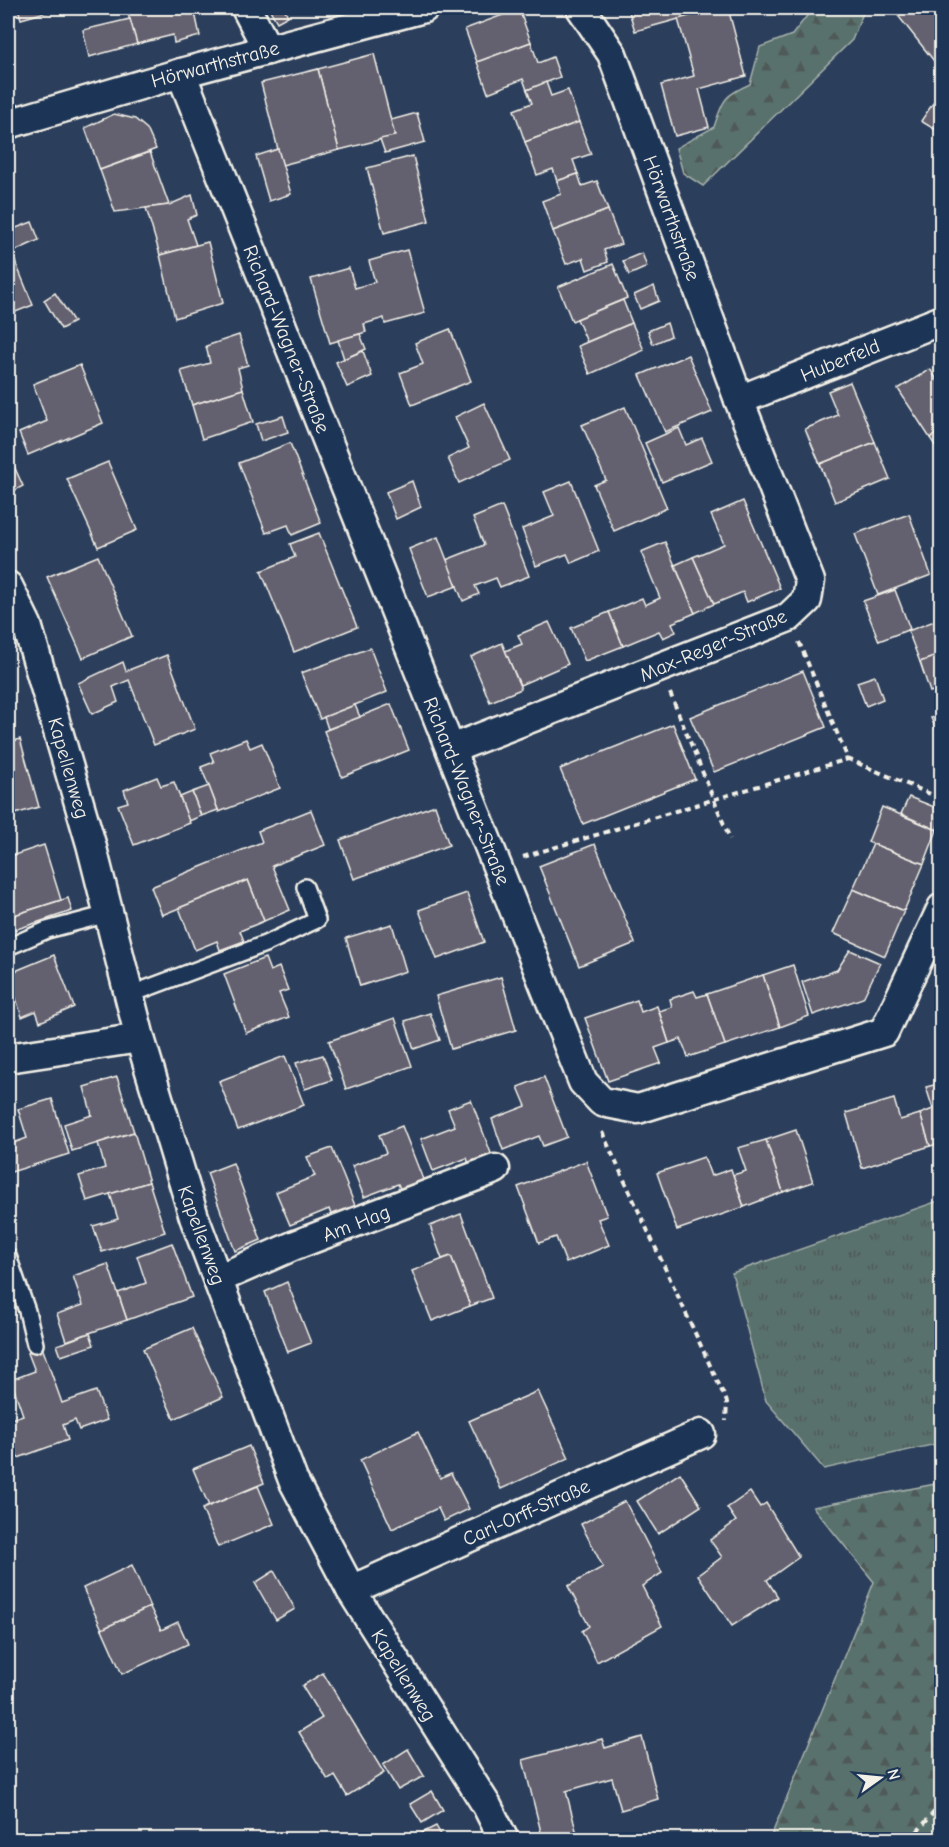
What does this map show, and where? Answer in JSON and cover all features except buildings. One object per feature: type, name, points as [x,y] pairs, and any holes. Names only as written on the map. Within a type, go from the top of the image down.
[{"type":"street","points":[[246,8],[268,50]]},
{"type":"street","name":"Hörwarthstraße","points":[[8,124],[181,73],[424,8]]},
{"type":"street","name":"Hörwarthstraße","points":[[581,8],[612,54],[739,400]]},
{"type":"street","name":"Richard-Wagner-Straße","points":[[181,73],[583,1082],[602,1102]]},
{"type":"street","name":"Huberfeld","points":[[739,400],[942,320]]},
{"type":"street","name":"Max-Reger-Straße","points":[[451,748],[789,617],[807,600],[810,581],[739,400]]},
{"type":"street","name":"Kapellenweg","points":[[8,586],[27,624],[91,844],[140,1038],[191,1207],[293,1480],[351,1590],[487,1806],[504,1839]]},
{"type":"street","points":[[602,1102],[638,1110],[884,1032],[942,908]]},
{"type":"street","points":[[8,1058],[140,1038]]},
{"type":"street","name":"Am Hag","points":[[218,1279],[293,1246],[495,1169]]},
{"type":"street","name":"Carl-Orff-Straße","points":[[351,1590],[701,1434]]},
{"type":"lane","points":[[129,995],[265,944],[317,920],[305,887]]},
{"type":"lane","points":[[8,947],[47,930],[108,914]]},
{"type":"lane","points":[[8,1256],[27,1311],[35,1344]]},
{"type":"path","points":[[789,617],[848,759]]},
{"type":"path","points":[[660,668],[730,838]]},
{"type":"path","points":[[497,866],[546,848],[713,801],[848,759],[942,800]]},
{"type":"path","points":[[602,1102],[598,1121],[606,1141],[727,1402],[726,1421],[701,1434]]},
{"type":"path","points":[[910,1839],[942,1803]]},
{"type":"green space","points":[[813,8],[865,8],[852,40],[703,186],[683,173],[676,148],[714,127],[725,100],[734,92],[750,84],[760,47],[792,35]]},
{"type":"green space","points":[[941,1200],[941,1443],[824,1469],[766,1401],[732,1273]]},
{"type":"green space","points":[[941,1483],[941,1839],[770,1839],[874,1582],[813,1507]]}]
